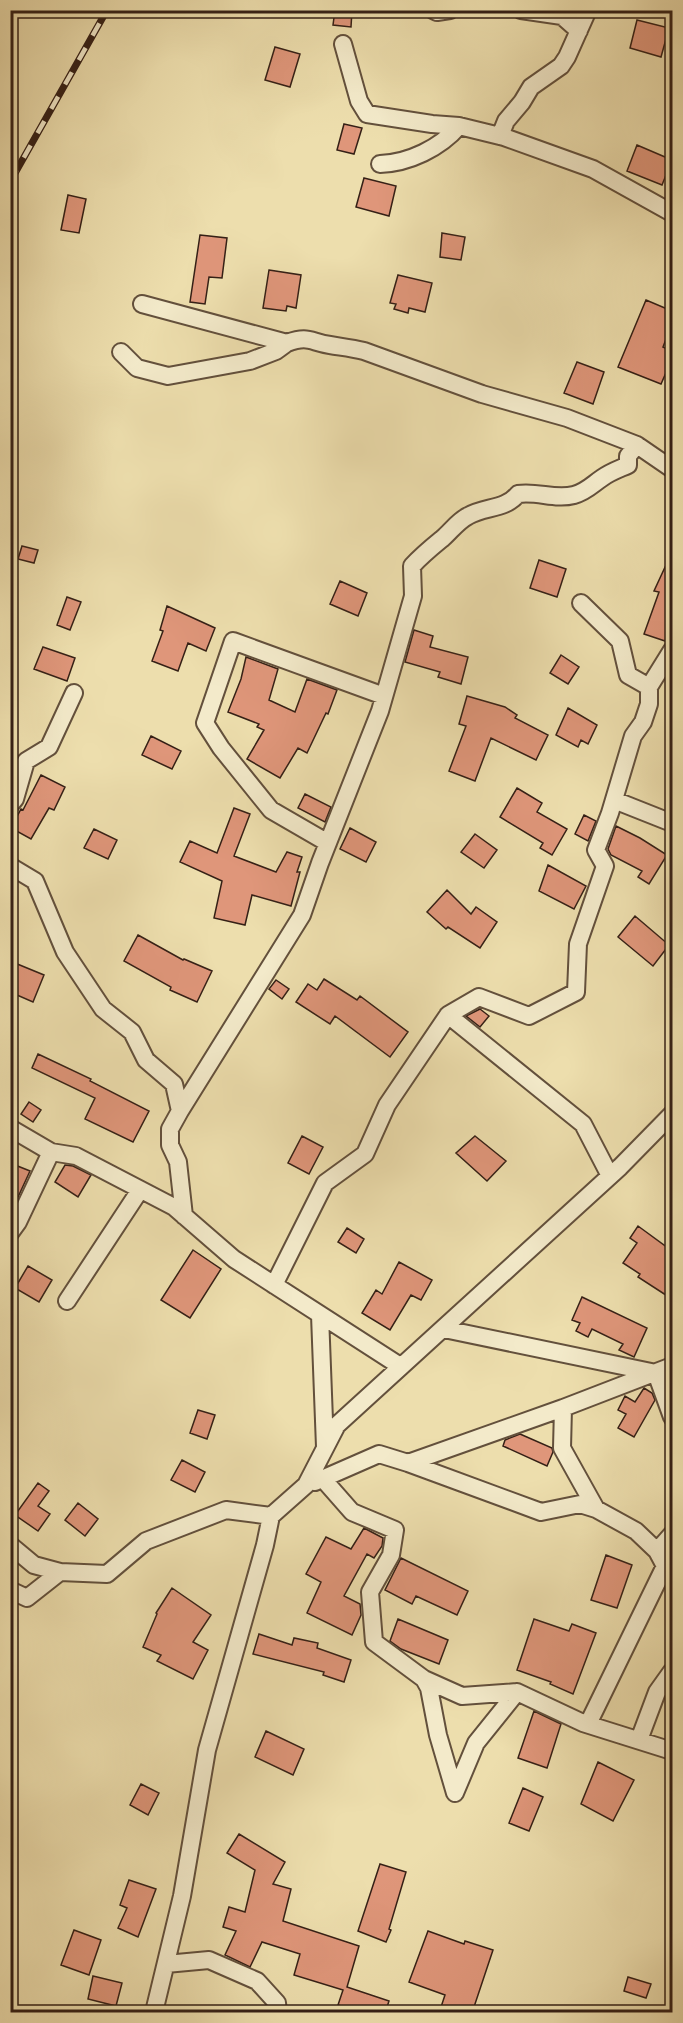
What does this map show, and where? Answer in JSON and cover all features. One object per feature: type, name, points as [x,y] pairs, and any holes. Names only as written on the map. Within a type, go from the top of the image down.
[{"type":"street","points":[[433,10],[437,12],[450,10]]},
{"type":"street","points":[[521,10],[554,13],[562,16],[579,31]]},
{"type":"street","points":[[500,136],[506,122],[531,87],[561,66],[588,10]]},
{"type":"street","points":[[343,44],[359,100],[367,114],[459,126],[500,136],[593,169],[672,213]]},
{"type":"street","points":[[380,164],[407,161],[449,137],[459,126]]},
{"type":"street","points":[[142,304],[287,342]]},
{"type":"street","points":[[121,352],[137,368],[168,376],[250,361],[300,338],[313,339],[328,345],[345,345],[482,394],[567,418],[637,445],[672,469]]},
{"type":"street","points":[[184,1216],[178,1162],[170,1145],[170,1129],[302,915],[384,696],[413,596],[412,566],[429,548],[467,516],[512,501],[518,494],[530,492],[558,497],[576,495],[628,465],[628,456],[637,445]]},
{"type":"street","points":[[582,603],[620,641],[628,675],[649,687]]},
{"type":"street","points":[[328,843],[271,810],[221,748],[205,723],[233,641],[384,696]]},
{"type":"street","points":[[274,1285],[325,1183],[364,1154],[387,1105],[448,1015],[479,997],[529,1016],[576,992],[578,944],[605,866],[596,850],[633,736],[643,722],[649,704],[649,687],[672,650]]},
{"type":"street","points":[[10,805],[15,800],[26,761],[49,747],[74,693]]},
{"type":"street","points":[[614,800],[672,823]]},
{"type":"street","points":[[10,866],[35,881],[65,952],[103,1009],[132,1032],[146,1060],[174,1084],[180,1112]]},
{"type":"street","points":[[448,1015],[583,1124],[610,1176]]},
{"type":"street","points":[[154,2013],[182,1896],[207,1750],[265,1545],[271,1516],[306,1485],[337,1425],[610,1176],[672,1114]]},
{"type":"street","points":[[10,1128],[51,1152],[76,1156],[174,1207],[234,1259],[400,1366]]},
{"type":"street","points":[[10,1233],[18,1222],[51,1152]]},
{"type":"street","points":[[67,1301],[140,1190]]},
{"type":"street","points":[[320,1315],[325,1451]]},
{"type":"street","points":[[444,1329],[656,1373]]},
{"type":"street","points":[[408,1463],[563,1408],[672,1366]]},
{"type":"street","points":[[656,1373],[672,1417]]},
{"type":"street","points":[[563,1408],[562,1448],[596,1509]]},
{"type":"street","points":[[306,1485],[379,1454],[541,1512],[580,1504],[596,1509],[636,1531],[657,1551],[664,1566],[588,1724]]},
{"type":"street","points":[[323,1479],[352,1512],[395,1530],[391,1555],[370,1592],[374,1642],[424,1679],[462,1696],[517,1692],[588,1724],[672,1751]]},
{"type":"street","points":[[10,1545],[34,1565],[60,1572],[107,1574],[146,1541],[226,1510],[271,1516]]},
{"type":"street","points":[[657,1551],[672,1534]]},
{"type":"street","points":[[10,1590],[27,1598],[60,1572]]},
{"type":"street","points":[[639,1740],[657,1692],[672,1671]]},
{"type":"street","points":[[424,1679],[429,1688],[438,1736],[455,1793],[476,1743],[517,1692]]},
{"type":"street","points":[[166,1964],[209,1960],[257,1981],[277,2003],[278,2013]]},
{"type":"building","points":[[335,10],[352,10],[351,27],[333,25]]},
{"type":"building","points":[[637,20],[669,28],[661,57],[630,48]]},
{"type":"building","points":[[275,47],[300,54],[290,87],[265,80]]},
{"type":"building","points":[[344,124],[362,128],[354,154],[337,150]]},
{"type":"building","points":[[637,145],[672,160],[662,185],[627,171]]},
{"type":"building","points":[[364,178],[396,186],[389,216],[356,207]]},
{"type":"building","points":[[68,195],[86,199],[79,233],[61,230]]},
{"type":"building","points":[[442,233],[465,237],[461,260],[440,257]]},
{"type":"building","points":[[200,235],[227,238],[222,278],[209,277],[205,304],[190,302]]},
{"type":"building","points":[[269,270],[301,275],[296,308],[287,306],[286,311],[263,308]]},
{"type":"building","points":[[398,275],[432,283],[425,312],[409,308],[408,313],[394,309],[396,304],[390,303]]},
{"type":"building","points":[[646,300],[672,311],[672,323],[663,347],[672,351],[672,359],[661,384],[618,367]]},
{"type":"building","points":[[577,362],[604,372],[593,404],[564,393]]},
{"type":"building","points":[[22,546],[38,550],[34,563],[18,559]]},
{"type":"building","points":[[672,552],[672,630],[669,629],[665,641],[644,634],[659,592],[654,591]]},
{"type":"building","points":[[539,560],[566,569],[557,597],[530,588]]},
{"type":"building","points":[[340,581],[367,593],[358,616],[330,604]]},
{"type":"building","points":[[67,597],[81,602],[70,630],[57,625]]},
{"type":"building","points":[[167,606],[215,628],[206,651],[188,643],[178,671],[152,661],[163,631],[160,630]]},
{"type":"building","points":[[414,630],[433,636],[430,647],[468,657],[461,684],[438,677],[440,672],[405,662]]},
{"type":"building","points":[[43,647],[75,658],[67,681],[34,669]]},
{"type":"building","points":[[561,655],[579,667],[568,684],[550,673]]},
{"type":"building","points":[[246,657],[278,669],[269,700],[295,712],[307,679],[337,690],[328,714],[326,713],[307,753],[298,748],[280,778],[247,759],[264,730],[257,727],[259,724],[228,712],[241,679]]},
{"type":"building","points":[[467,696],[505,707],[517,715],[515,718],[548,735],[536,760],[491,738],[475,781],[449,771],[466,726],[459,724]]},
{"type":"building","points":[[568,708],[597,725],[588,744],[581,740],[578,747],[556,735]]},
{"type":"building","points":[[151,736],[181,751],[172,769],[142,755]]},
{"type":"building","points":[[41,775],[65,787],[54,810],[49,808],[31,839],[11,828]]},
{"type":"building","points":[[517,788],[542,803],[537,812],[567,829],[552,855],[540,848],[543,843],[500,817]]},
{"type":"building","points":[[305,794],[331,807],[325,822],[298,808]]},
{"type":"building","points":[[234,808],[250,814],[234,856],[276,872],[287,852],[302,857],[291,906],[252,895],[245,925],[214,918],[222,881],[180,862],[190,841],[217,853]]},
{"type":"building","points":[[584,815],[596,821],[588,841],[575,834]]},
{"type":"building","points":[[616,826],[667,855],[649,884],[638,877],[642,871],[611,855],[608,849]]},
{"type":"building","points":[[350,828],[376,842],[366,862],[340,849]]},
{"type":"building","points":[[94,829],[117,840],[108,859],[84,848]]},
{"type":"building","points":[[475,834],[497,850],[484,868],[461,852]]},
{"type":"building","points":[[548,865],[586,886],[574,909],[539,891]]},
{"type":"building","points":[[447,890],[471,914],[476,907],[497,922],[480,948],[448,927],[446,929],[427,912]]},
{"type":"building","points":[[635,916],[669,945],[653,966],[618,937]]},
{"type":"building","points":[[138,935],[183,960],[212,971],[197,1002],[170,990],[171,987],[124,961]]},
{"type":"building","points":[[10,961],[44,975],[33,1002],[10,992]]},
{"type":"building","points":[[324,979],[357,1000],[360,996],[408,1032],[390,1057],[335,1016],[330,1024],[296,1002],[308,984],[317,990]]},
{"type":"building","points":[[276,980],[289,989],[282,999],[269,989]]},
{"type":"building","points":[[480,1009],[489,1016],[480,1027],[466,1016]]},
{"type":"building","points":[[38,1054],[91,1079],[90,1081],[149,1111],[133,1142],[85,1119],[95,1098],[32,1068]]},
{"type":"building","points":[[29,1102],[41,1110],[33,1122],[21,1114]]},
{"type":"building","points":[[302,1136],[323,1147],[309,1174],[288,1163]]},
{"type":"building","points":[[475,1136],[506,1161],[487,1181],[456,1153]]},
{"type":"building","points":[[10,1163],[30,1171],[18,1197],[10,1194]]},
{"type":"building","points":[[65,1165],[73,1166],[91,1175],[78,1197],[55,1182]]},
{"type":"building","points":[[638,1226],[672,1251],[672,1299],[638,1277],[640,1274],[623,1263],[637,1243],[630,1238]]},
{"type":"building","points":[[347,1228],[364,1239],[356,1253],[338,1242]]},
{"type":"building","points":[[193,1250],[221,1269],[190,1318],[161,1300]]},
{"type":"building","points":[[399,1262],[432,1280],[421,1300],[411,1295],[390,1330],[362,1313],[376,1290],[382,1294]]},
{"type":"building","points":[[28,1266],[52,1280],[39,1302],[15,1288]]},
{"type":"building","points":[[582,1297],[647,1328],[634,1357],[619,1350],[623,1344],[592,1329],[588,1337],[576,1331],[580,1323],[572,1320]]},
{"type":"building","points":[[644,1388],[652,1393],[655,1400],[634,1437],[618,1428],[626,1414],[618,1410],[625,1396],[635,1402]]},
{"type":"building","points":[[198,1410],[215,1415],[207,1439],[190,1433]]},
{"type":"building","points":[[520,1434],[552,1448],[553,1452],[547,1466],[503,1446],[505,1440]]},
{"type":"building","points":[[182,1460],[205,1472],[195,1492],[171,1480]]},
{"type":"building","points":[[38,1483],[49,1491],[38,1506],[50,1514],[38,1531],[15,1515]]},
{"type":"building","points":[[78,1503],[98,1519],[85,1536],[65,1520]]},
{"type":"building","points":[[364,1528],[383,1538],[382,1546],[374,1558],[367,1554],[344,1596],[360,1604],[361,1615],[352,1635],[307,1613],[321,1582],[306,1574],[326,1537],[351,1549]]},
{"type":"building","points":[[606,1555],[632,1565],[617,1608],[591,1600]]},
{"type":"building","points":[[401,1558],[468,1591],[457,1615],[416,1596],[412,1604],[385,1590]]},
{"type":"building","points":[[172,1588],[211,1615],[193,1642],[208,1650],[193,1679],[157,1661],[161,1655],[143,1647],[156,1613]]},
{"type":"building","points":[[398,1619],[448,1640],[439,1664],[401,1649],[390,1641]]},
{"type":"building","points":[[534,1619],[569,1631],[572,1624],[596,1633],[573,1694],[550,1684],[551,1682],[517,1670]]},
{"type":"building","points":[[259,1634],[292,1645],[294,1638],[318,1643],[317,1648],[351,1660],[344,1682],[323,1675],[324,1672],[253,1654]]},
{"type":"building","points":[[534,1711],[561,1724],[547,1768],[518,1758]]},
{"type":"building","points":[[266,1731],[304,1749],[293,1775],[255,1757]]},
{"type":"building","points":[[598,1762],[634,1780],[613,1821],[581,1804]]},
{"type":"building","points":[[141,1784],[159,1793],[148,1815],[130,1805]]},
{"type":"building","points":[[523,1788],[543,1797],[529,1831],[509,1823]]},
{"type":"building","points":[[239,1834],[285,1862],[273,1884],[291,1889],[283,1921],[359,1946],[347,1987],[389,2001],[385,2013],[363,2013],[338,2005],[343,1990],[294,1975],[300,1954],[262,1942],[250,1967],[225,1955],[236,1931],[223,1927],[229,1907],[245,1912],[255,1870],[227,1853]]},
{"type":"building","points":[[380,1864],[406,1872],[386,1942],[358,1931]]},
{"type":"building","points":[[129,1880],[156,1889],[138,1937],[118,1928],[127,1908],[120,1905]]},
{"type":"building","points":[[74,1930],[101,1940],[89,1975],[61,1965]]},
{"type":"building","points":[[428,1931],[464,1944],[465,1941],[493,1950],[472,2013],[439,2013],[445,1995],[409,1982]]},
{"type":"building","points":[[93,1976],[122,1983],[116,2006],[88,1999]]},
{"type":"building","points":[[628,1977],[651,1984],[646,1998],[624,1991]]},
{"type":"railway","points":[[10,182],[107,10]]}]
